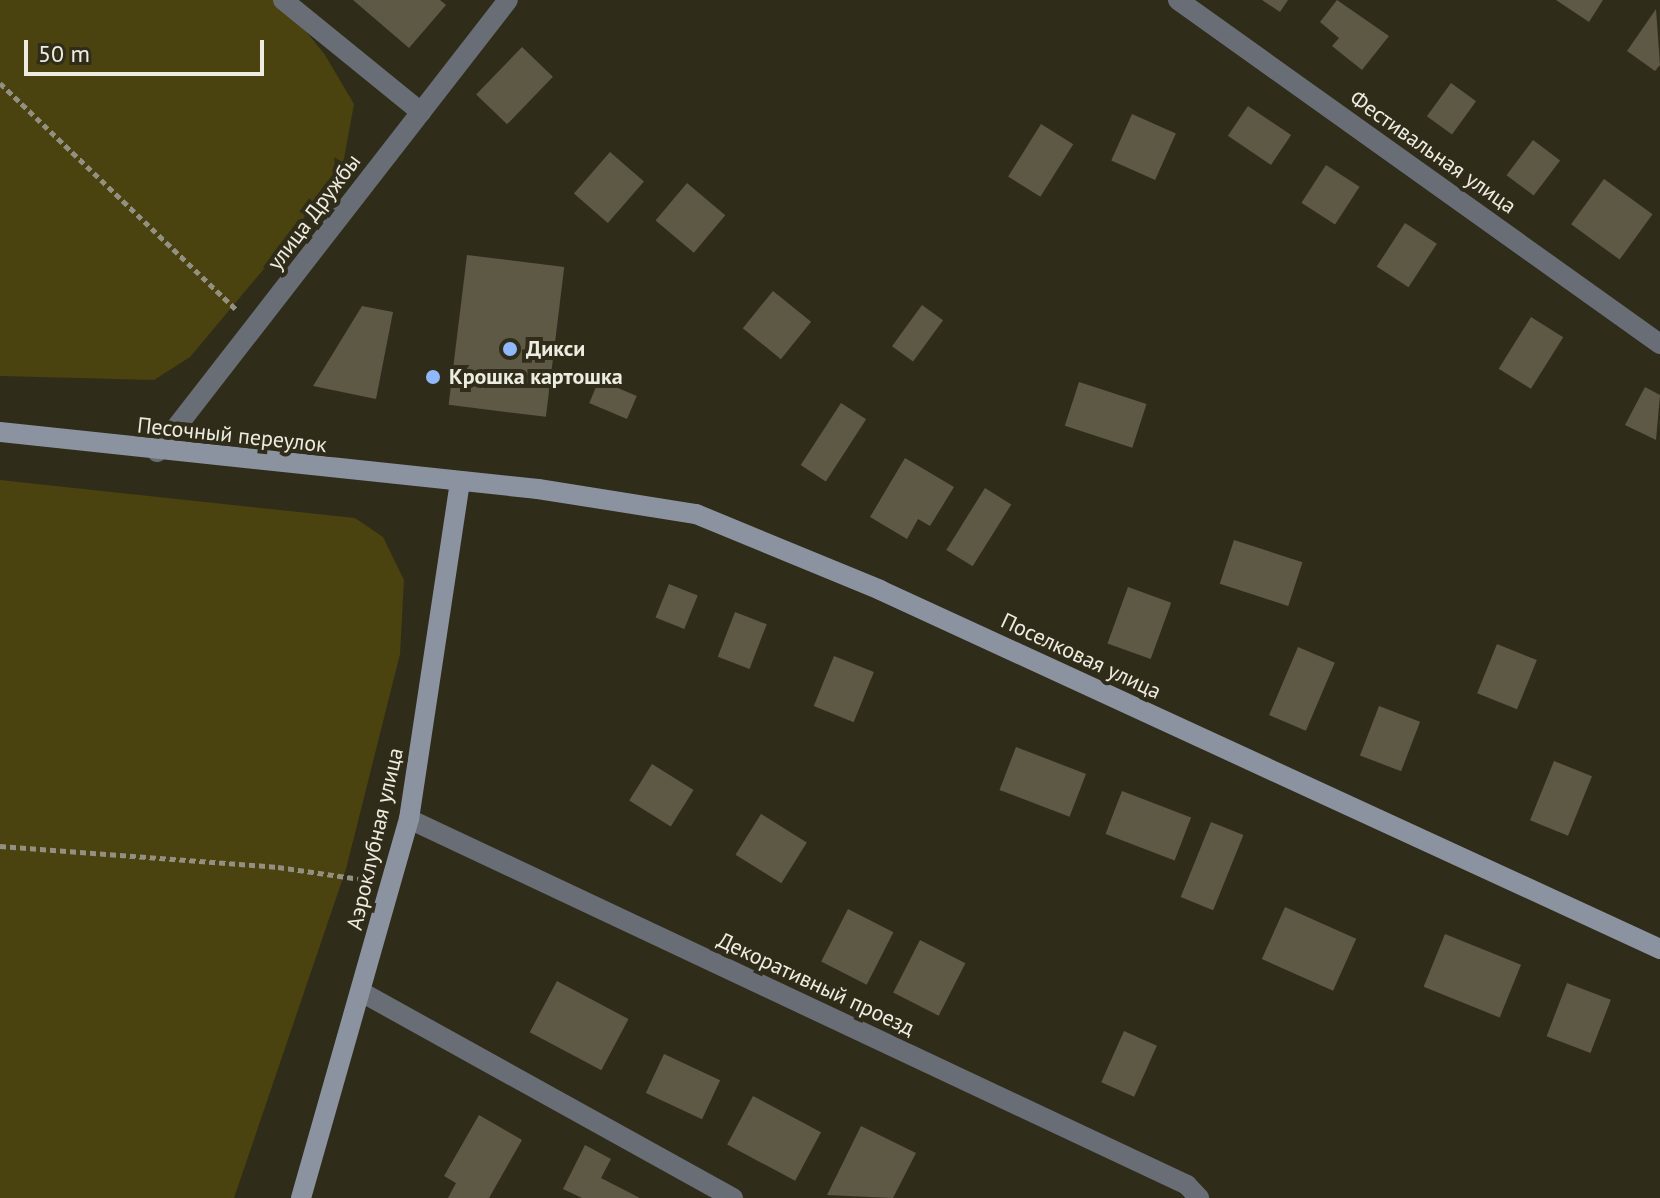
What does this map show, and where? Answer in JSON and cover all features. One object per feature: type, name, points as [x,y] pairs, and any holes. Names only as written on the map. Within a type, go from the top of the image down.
[{"type":"main road","name":"Песочный переулок","points":[[0,432],[157,452],[460,483]]},
{"type":"main road","name":"Аэроклубная улица","points":[[301,1198],[363,993],[409,819],[460,483]]},
{"type":"main road","name":"Поселковая улица","points":[[460,483],[637,501],[696,514],[767,541],[1660,949]]},
{"type":"street","points":[[283,0],[421,112]]},
{"type":"street","name":"улица Дружбы","points":[[157,452],[508,0]]},
{"type":"street","name":"Фестивальная улица","points":[[1178,0],[1660,344]]},
{"type":"street","name":"Декоративный проезд","points":[[409,819],[1187,1185],[1199,1198]]},
{"type":"street","points":[[363,993],[733,1198]]},
{"type":"path","points":[[0,83],[256,328]]},
{"type":"path","points":[[0,846],[278,867],[392,884]]},
{"type":"shaded area","points":[[0,0],[281,0],[325,55],[354,104],[343,164],[284,245],[190,357],[154,380],[0,376]]},
{"type":"shaded area","points":[[0,480],[355,518],[383,537],[404,580],[400,654],[346,869],[234,1198],[0,1198]]},
{"type":"building","points":[[353,0],[440,0],[446,5],[409,48]]},
{"type":"building","points":[[1262,0],[1288,0],[1280,12]]},
{"type":"building","points":[[1337,0],[1389,36],[1362,70],[1332,46],[1339,38],[1320,22]]},
{"type":"building","points":[[1556,0],[1603,0],[1589,22]]},
{"type":"building","points":[[1656,9],[1660,65],[1655,71],[1627,51]]},
{"type":"building","points":[[522,47],[553,77],[507,124],[476,94]]},
{"type":"building","points":[[1451,83],[1476,101],[1452,134],[1427,116]]},
{"type":"building","points":[[1248,106],[1291,135],[1271,165],[1228,136]]},
{"type":"building","points":[[1132,114],[1176,134],[1155,180],[1111,161]]},
{"type":"building","points":[[1041,124],[1073,144],[1040,197],[1008,177]]},
{"type":"building","points":[[1533,140],[1560,160],[1534,196],[1507,175]]},
{"type":"building","points":[[610,152],[644,182],[608,223],[574,194]]},
{"type":"building","points":[[1326,165],[1360,187],[1335,225],[1301,203]]},
{"type":"building","points":[[1604,179],[1653,214],[1620,260],[1571,224]]},
{"type":"building","points":[[687,183],[725,215],[694,253],[656,221]]},
{"type":"building","points":[[1405,223],[1437,244],[1409,287],[1377,267]]},
{"type":"building","points":[[467,255],[564,267],[546,417],[449,405]]},
{"type":"building","points":[[773,291],[811,322],[781,359],[743,328]]},
{"type":"building","points":[[922,305],[943,320],[913,362],[892,346]]},
{"type":"building","points":[[362,306],[393,312],[376,399],[313,386]]},
{"type":"building","points":[[1531,317],[1563,337],[1531,389],[1499,369]]},
{"type":"building","points":[[599,380],[637,396],[627,419],[589,403]]},
{"type":"building","points":[[1079,382],[1147,404],[1132,448],[1065,426]]},
{"type":"building","points":[[1645,387],[1660,395],[1656,440],[1625,425]]},
{"type":"building","points":[[841,403],[866,419],[826,481],[801,465]]},
{"type":"building","points":[[905,458],[954,487],[930,526],[918,519],[907,539],[870,517]]},
{"type":"building","points":[[985,488],[1011,504],[973,566],[946,550]]},
{"type":"building","points":[[1234,540],[1302,562],[1288,606],[1220,584]]},
{"type":"building","points":[[669,584],[698,596],[684,629],[656,617]]},
{"type":"building","points":[[1128,587],[1171,603],[1151,659],[1107,643]]},
{"type":"building","points":[[735,612],[767,624],[750,669],[718,657]]},
{"type":"building","points":[[1497,644],[1537,660],[1517,709],[1477,693]]},
{"type":"building","points":[[1298,647],[1335,663],[1306,731],[1269,715]]},
{"type":"building","points":[[834,656],[874,672],[854,722],[814,706]]},
{"type":"building","points":[[1379,706],[1420,722],[1401,771],[1360,755]]},
{"type":"building","points":[[1016,747],[1086,774],[1070,817],[1000,790]]},
{"type":"building","points":[[1554,761],[1592,776],[1568,836],[1530,820]]},
{"type":"building","points":[[652,764],[694,790],[671,826],[629,800]]},
{"type":"building","points":[[1122,791],[1191,818],[1175,860],[1106,834]]},
{"type":"building","points":[[761,814],[807,843],[781,883],[736,855]]},
{"type":"building","points":[[1211,822],[1243,835],[1213,910],[1181,897]]},
{"type":"building","points":[[1285,907],[1356,939],[1333,991],[1262,959]]},
{"type":"building","points":[[848,909],[893,932],[867,985],[821,962]]},
{"type":"building","points":[[1445,934],[1521,965],[1500,1018],[1424,987]]},
{"type":"building","points":[[920,940],[965,963],[939,1016],[893,993]]},
{"type":"building","points":[[557,981],[629,1019],[601,1070],[530,1032]]},
{"type":"building","points":[[1567,983],[1611,1000],[1590,1053],[1547,1036]]},
{"type":"building","points":[[1124,1031],[1157,1046],[1134,1097],[1101,1082]]},
{"type":"building","points":[[664,1054],[720,1080],[702,1119],[646,1093]]},
{"type":"building","points":[[753,1096],[821,1132],[795,1181],[727,1145]]},
{"type":"building","points":[[479,1115],[522,1140],[489,1198],[448,1198],[456,1183],[444,1176]]},
{"type":"building","points":[[861,1126],[916,1153],[893,1198],[827,1195]]},
{"type":"building","points":[[585,1145],[611,1159],[601,1178],[640,1198],[582,1198],[563,1189]]},
{"type":"place","name":"Дикси","points":[[510,349]]},
{"type":"place","name":"Крошка картошка","points":[[433,377]]}]
